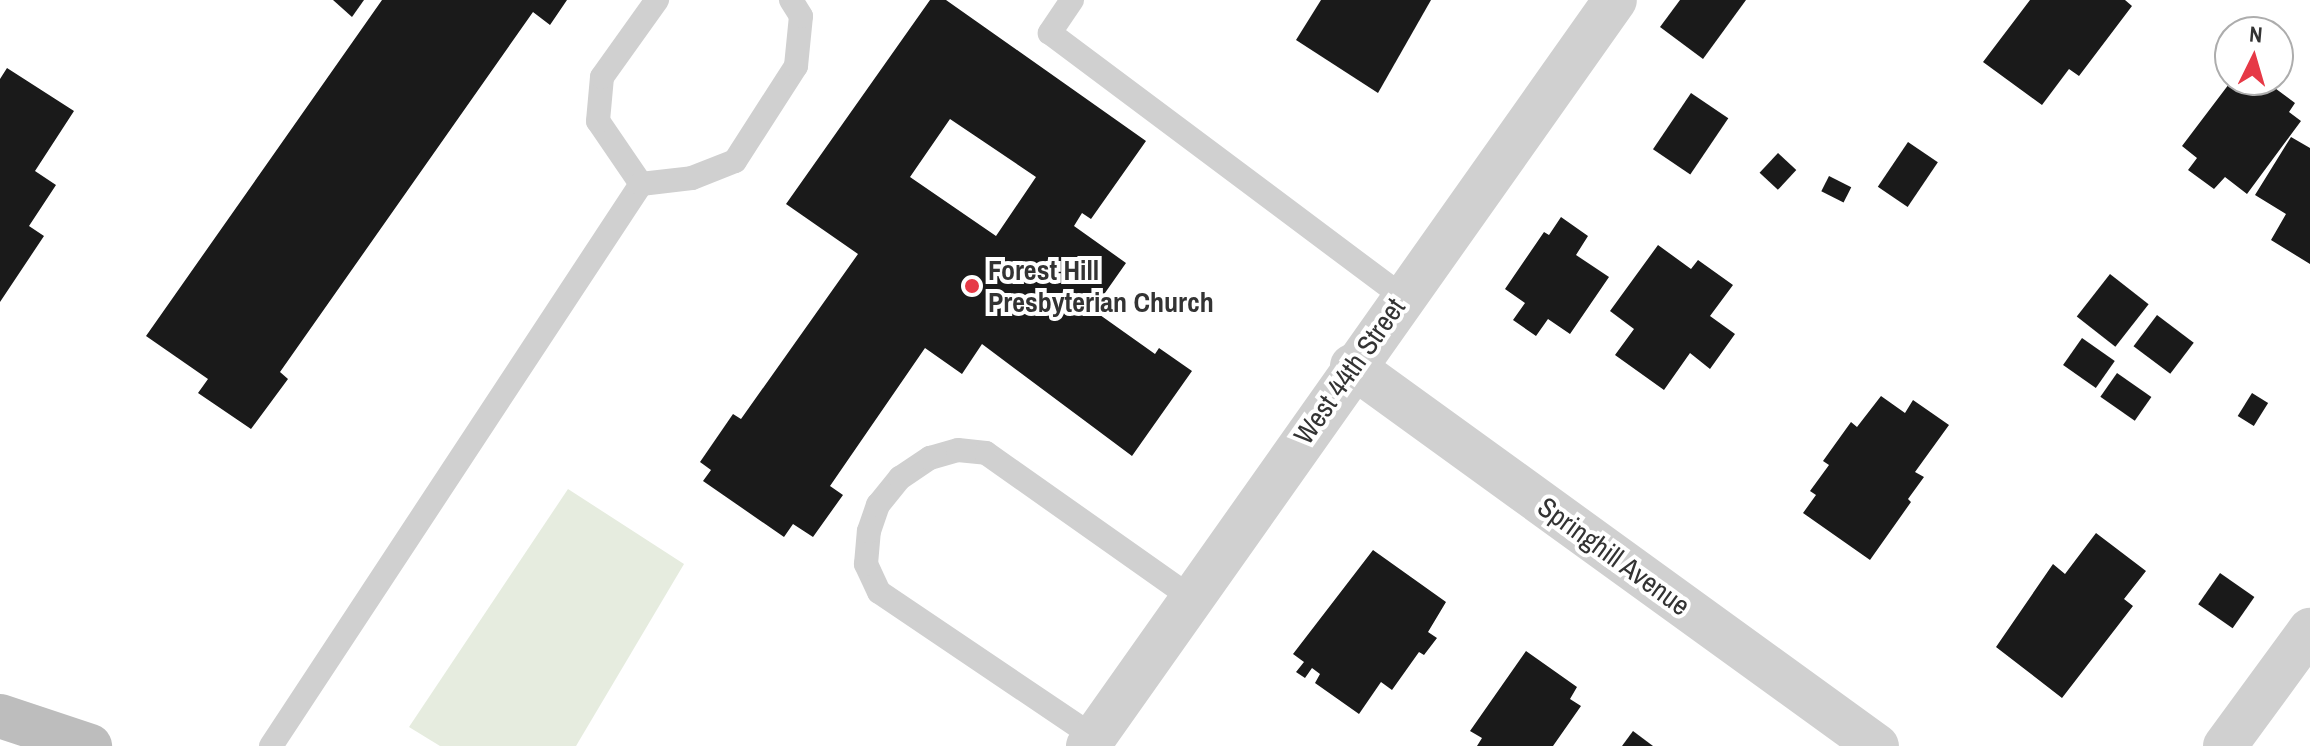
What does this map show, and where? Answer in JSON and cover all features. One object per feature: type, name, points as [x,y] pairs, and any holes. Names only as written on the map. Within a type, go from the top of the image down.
[{"type":"main road","points":[[0,716],[90,746]]},
{"type":"street","name":"West 44th Street","points":[[1091,742],[1602,4]]},
{"type":"street","name":"Springhill Avenue","points":[[1352,366],[1877,746]]},
{"type":"street","points":[[2225,746],[2310,630]]},
{"type":"lane","points":[[641,184],[598,121],[602,77],[657,0]]},
{"type":"lane","points":[[271,746],[641,184],[692,178],[735,161],[796,66],[801,16],[791,0]]},
{"type":"lane","points":[[1072,0],[1050,33],[1402,296]]},
{"type":"lane","points":[[1091,742],[879,592],[866,564],[869,531],[878,505],[900,478],[930,458],[958,450],[986,453],[1190,597]]},
{"type":"shaded area","points":[[568,489],[684,564],[576,746],[440,746],[409,727]]},
{"type":"building","points":[[333,0],[364,0],[352,17]]},
{"type":"building","points":[[382,0],[567,0],[550,25],[533,12],[280,372],[288,379],[251,429],[198,393],[208,379],[146,336]]},
{"type":"building","name":"Forest Hill Presbyterian Church","points":[[930,0],[946,0],[1146,141],[1091,219],[1082,213],[1074,226],[1126,263],[1093,310],[1155,354],[1159,348],[1192,371],[1132,456],[982,344],[962,374],[925,348],[830,486],[843,495],[813,537],[793,524],[784,537],[703,481],[711,470],[700,462],[733,414],[741,419],[858,254],[786,204]],"holes":[[[950,119],[1036,177],[996,236],[910,177]]]},
{"type":"building","points":[[1321,0],[1431,0],[1378,93],[1296,40]]},
{"type":"building","points":[[1680,0],[1746,0],[1703,59],[1660,27]]},
{"type":"building","points":[[2030,0],[2125,0],[2132,6],[2079,76],[2069,69],[2042,105],[1983,62]]},
{"type":"building","points":[[7,68],[74,111],[35,171],[56,185],[29,226],[44,236],[0,302],[0,79]]},
{"type":"building","points":[[1691,93],[1728,118],[1690,175],[1653,149]]},
{"type":"building","points":[[2220,96],[2286,96],[2295,103],[2289,112],[2301,121],[2247,194],[2225,177],[2214,189],[2188,170],[2197,158],[2182,146]]},
{"type":"building","points":[[2291,137],[2310,148],[2310,264],[2271,240],[2286,214],[2255,195]]},
{"type":"building","points":[[1908,142],[1938,162],[1908,207],[1878,187]]},
{"type":"building","points":[[1778,153],[1796,170],[1778,190],[1760,173]]},
{"type":"building","points":[[1829,176],[1851,187],[1844,202],[1821,191]]},
{"type":"building","points":[[1561,217],[1588,236],[1576,255],[1609,277],[1570,334],[1548,319],[1536,336],[1513,320],[1525,303],[1505,289],[1544,232],[1549,235]]},
{"type":"building","points":[[1658,245],[1691,269],[1698,260],[1733,285],[1710,316],[1735,334],[1710,369],[1690,353],[1664,390],[1615,355],[1634,329],[1610,311]]},
{"type":"building","points":[[2110,274],[2149,304],[2115,347],[2077,317]]},
{"type":"building","points":[[2157,315],[2194,343],[2170,374],[2134,346]]},
{"type":"building","points":[[2082,338],[2115,361],[2096,388],[2063,365]]},
{"type":"building","points":[[2117,373],[2151,397],[2135,421],[2100,397]]},
{"type":"building","points":[[2252,393],[2268,403],[2254,426],[2238,416]]},
{"type":"building","points":[[1881,396],[1905,413],[1913,400],[1949,425],[1915,472],[1924,477],[1908,499],[1911,502],[1870,560],[1803,513],[1816,495],[1810,491],[1829,465],[1823,461],[1851,422],[1857,427]]},
{"type":"building","points":[[2096,533],[2146,571],[2124,599],[2133,606],[2062,698],[1996,647],[2053,564],[2065,574]]},
{"type":"building","points":[[1373,550],[1446,602],[1428,632],[1437,638],[1424,655],[1419,652],[1392,690],[1381,682],[1359,714],[1315,683],[1320,674],[1312,668],[1305,678],[1296,672],[1304,662],[1293,654]]},
{"type":"building","points":[[2220,573],[2254,597],[2233,628],[2198,604]]},
{"type":"building","points":[[1526,651],[1577,687],[1570,699],[1581,706],[1553,746],[1477,746],[1482,738],[1470,731]]},
{"type":"building","points":[[1633,731],[1653,746],[1622,746]]},
{"type":"place","name":"Forest Hill Presbyterian Church","points":[[972,286]]}]
